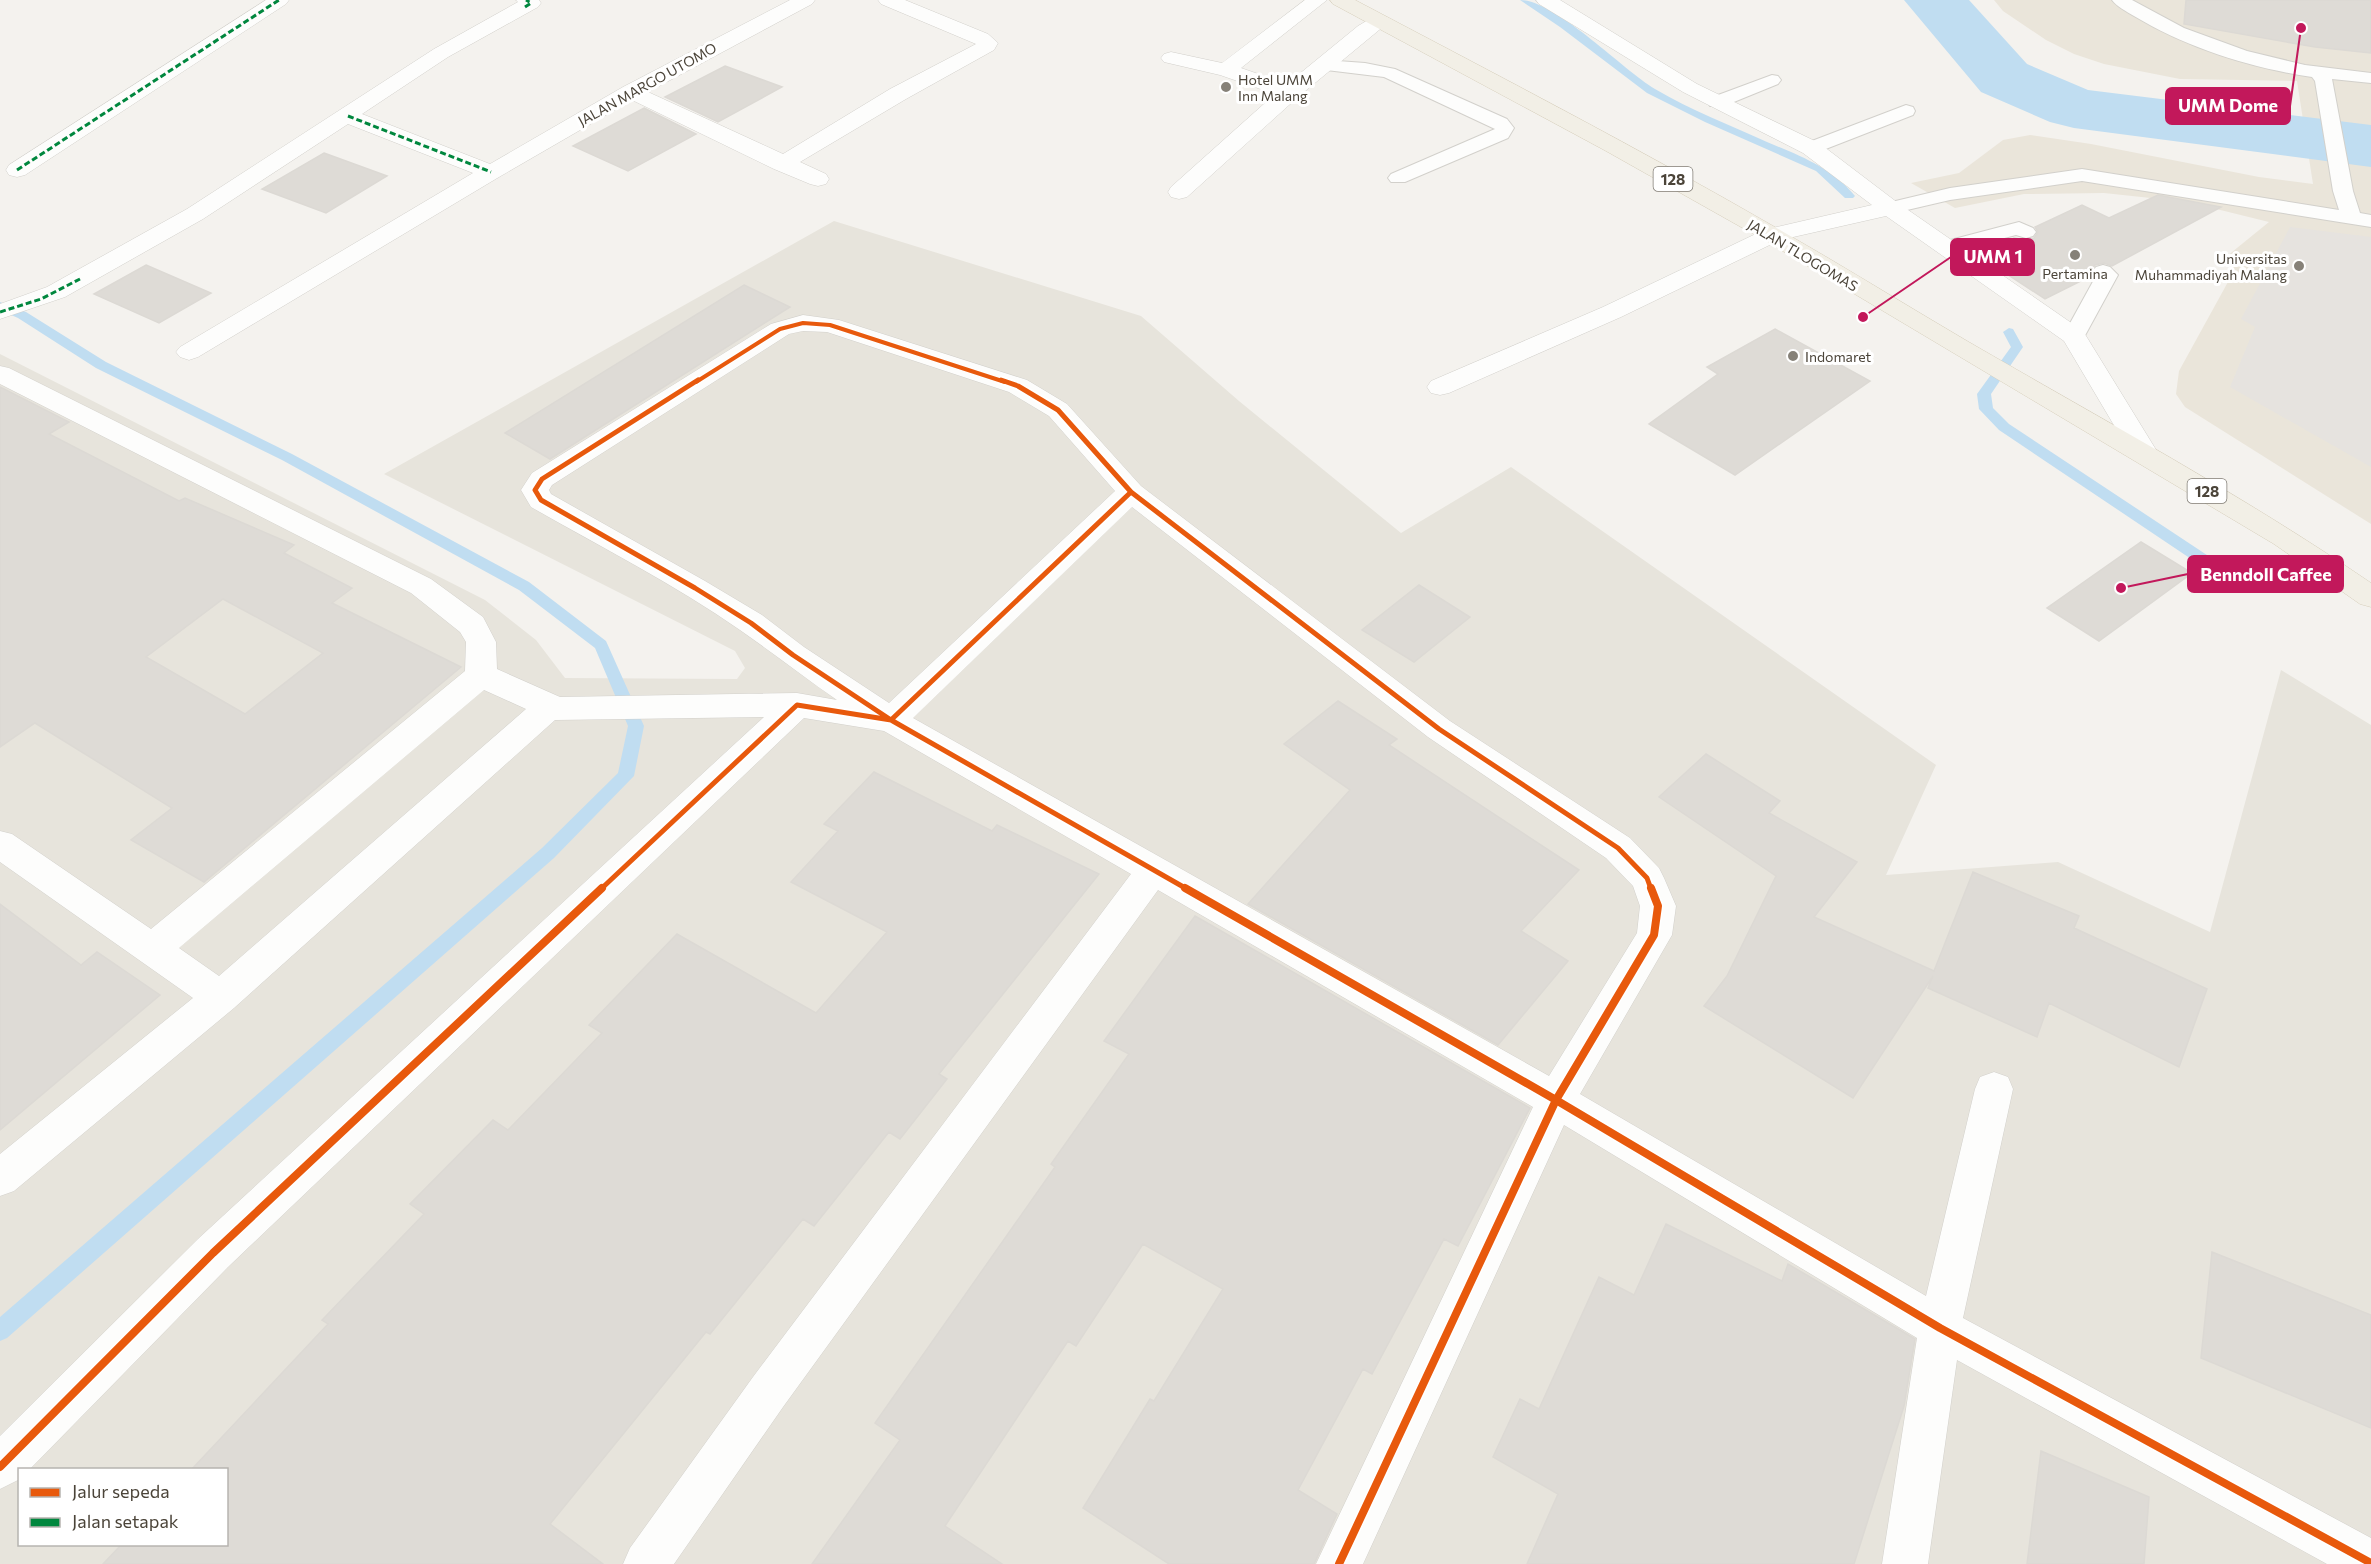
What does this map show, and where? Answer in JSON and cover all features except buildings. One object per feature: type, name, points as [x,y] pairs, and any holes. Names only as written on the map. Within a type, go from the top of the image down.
[{"type":"main road","name":"JALAN TLOGOMAS","points":[[1341,0],[1614,146],[1772,235],[2284,537],[2371,597]]},
{"type":"street","points":[[17,170],[279,0]]},
{"type":"street","name":"JALAN MARGO UTOMO","points":[[189,352],[491,172],[631,92],[805,0]]},
{"type":"street","points":[[782,164],[898,94],[987,46],[988,43],[981,38],[888,0]]},
{"type":"street","points":[[1226,70],[1317,0]]},
{"type":"street","points":[[1546,0],[1717,102],[1811,148],[1890,208],[2074,336],[2144,453]]},
{"type":"street","points":[[0,312],[41,298],[80,279],[195,214],[441,53],[530,4],[530,1]]},
{"type":"street","points":[[1179,192],[1290,92],[1365,30],[1380,21]]},
{"type":"street","points":[[1171,58],[1226,70],[1290,92]]},
{"type":"street","points":[[631,92],[818,179]]},
{"type":"street","points":[[348,116],[491,172]]},
{"type":"street","points":[[1440,387],[1612,312],[1772,235],[1890,208]]},
{"type":"street","points":[[1340,1564],[1556,1100],[1654,935],[1658,906],[1647,878],[1618,848],[1439,729],[1131,492],[1058,410],[1018,386],[830,325],[803,323],[780,329],[542,479],[535,490],[541,500],[695,588],[751,623],[794,656],[891,720],[1556,1100],[1940,1328],[2371,1563]]},
{"type":"street","points":[[0,374],[421,586],[472,625],[481,642],[481,675]]},
{"type":"street","points":[[891,720],[1131,492]]},
{"type":"street","points":[[481,675],[554,708],[797,705],[891,720]]},
{"type":"street","points":[[153,949],[481,675]]},
{"type":"street","points":[[0,1467],[213,1253],[797,705]]},
{"type":"street","points":[[0,1178],[221,997],[554,708]]},
{"type":"street","points":[[0,844],[221,997]]},
{"type":"street","points":[[646,1564],[768,1392],[1153,870]]},
{"type":"street","points":[[1905,1564],[1940,1328],[1994,1089]]},
{"type":"lane","points":[[2120,0],[2161,24],[2217,47],[2321,76],[2371,78]]},
{"type":"lane","points":[[1324,65],[1365,68],[1411,81],[1500,123],[1505,128],[1501,134],[1398,178]]},
{"type":"lane","points":[[2321,76],[2343,191],[2362,220]]},
{"type":"lane","points":[[1717,102],[1772,80]]},
{"type":"lane","points":[[1811,148],[1906,111]]},
{"type":"lane","points":[[1890,208],[1950,194],[2082,175],[2362,220]]},
{"type":"lane","points":[[1946,247],[2019,228],[2026,232]]},
{"type":"lane","points":[[2074,336],[2107,275],[2103,271]]},
{"type":"shaded area","name":"Universitas Muhammadiyah Malang","points":[[1994,0],[2371,0],[2371,524],[2185,407],[2176,394],[2179,371],[2234,271],[2221,261],[2269,222],[2188,202],[2104,193],[2024,194],[1955,208],[1911,183],[1959,173],[2003,140],[2030,135],[2091,144],[2259,177],[2313,184],[2297,81],[2180,79],[2104,64],[2074,54],[2046,40],[2003,11]]},
{"type":"shaded area","points":[[834,221],[1141,316],[1239,401],[1401,533],[1511,467],[1936,765],[1886,875],[2058,862],[2210,932],[2281,670],[2371,725],[2371,1564],[0,1564],[0,354],[485,600],[536,640],[565,678],[737,679],[745,668],[735,651],[384,474]]},
{"type":"shaded area","points":[[2290,227],[2371,237],[2371,467],[2230,387],[2255,327],[2241,319]]},
{"type":"waterway","points":[[1525,0],[1564,25],[1651,91],[1709,120],[1820,169],[1849,196]]},
{"type":"waterway","points":[[1935,0],[2004,78],[2074,108],[2371,146]]},
{"type":"waterway","points":[[0,306],[22,315],[101,365],[287,457],[524,586],[601,645],[636,726],[626,776],[548,853],[0,1331]]},
{"type":"waterway","points":[[2009,332],[2017,347],[1984,394],[1986,409],[2004,427],[2214,567]]},
{"type":"marked path","points":[[17,170],[279,0]]},
{"type":"marked path","points":[[525,7],[531,3],[526,0]]},
{"type":"marked path","points":[[348,116],[491,172]]},
{"type":"marked path","points":[[0,312],[41,299],[80,279]]},
{"type":"cycle path","points":[[1131,492],[891,720],[793,655],[751,623],[695,588],[541,500],[535,490],[542,479],[780,329],[803,323],[830,325],[1018,386],[1058,410],[1131,492],[1439,729],[1618,848],[1647,878],[1658,906],[1654,935],[1556,1100],[1339,1564]]},
{"type":"cycle path","points":[[0,1467],[213,1253],[797,705],[891,720],[1556,1100],[1940,1328],[2371,1563]]},
{"type":"place","name":"UMM Dome","points":[[2301,28]]},
{"type":"place","name":"Hotel UMM Inn Malang","points":[[1226,87]]},
{"type":"place","name":"Pertamina","points":[[2075,255]]},
{"type":"place","name":"Universitas Muhammadiyah Malang","points":[[2299,266]]},
{"type":"place","name":"UMM 1","points":[[1863,317]]},
{"type":"place","name":"Indomaret","points":[[1793,356]]},
{"type":"place","name":"Benndoll Caffee","points":[[2121,588]]}]
